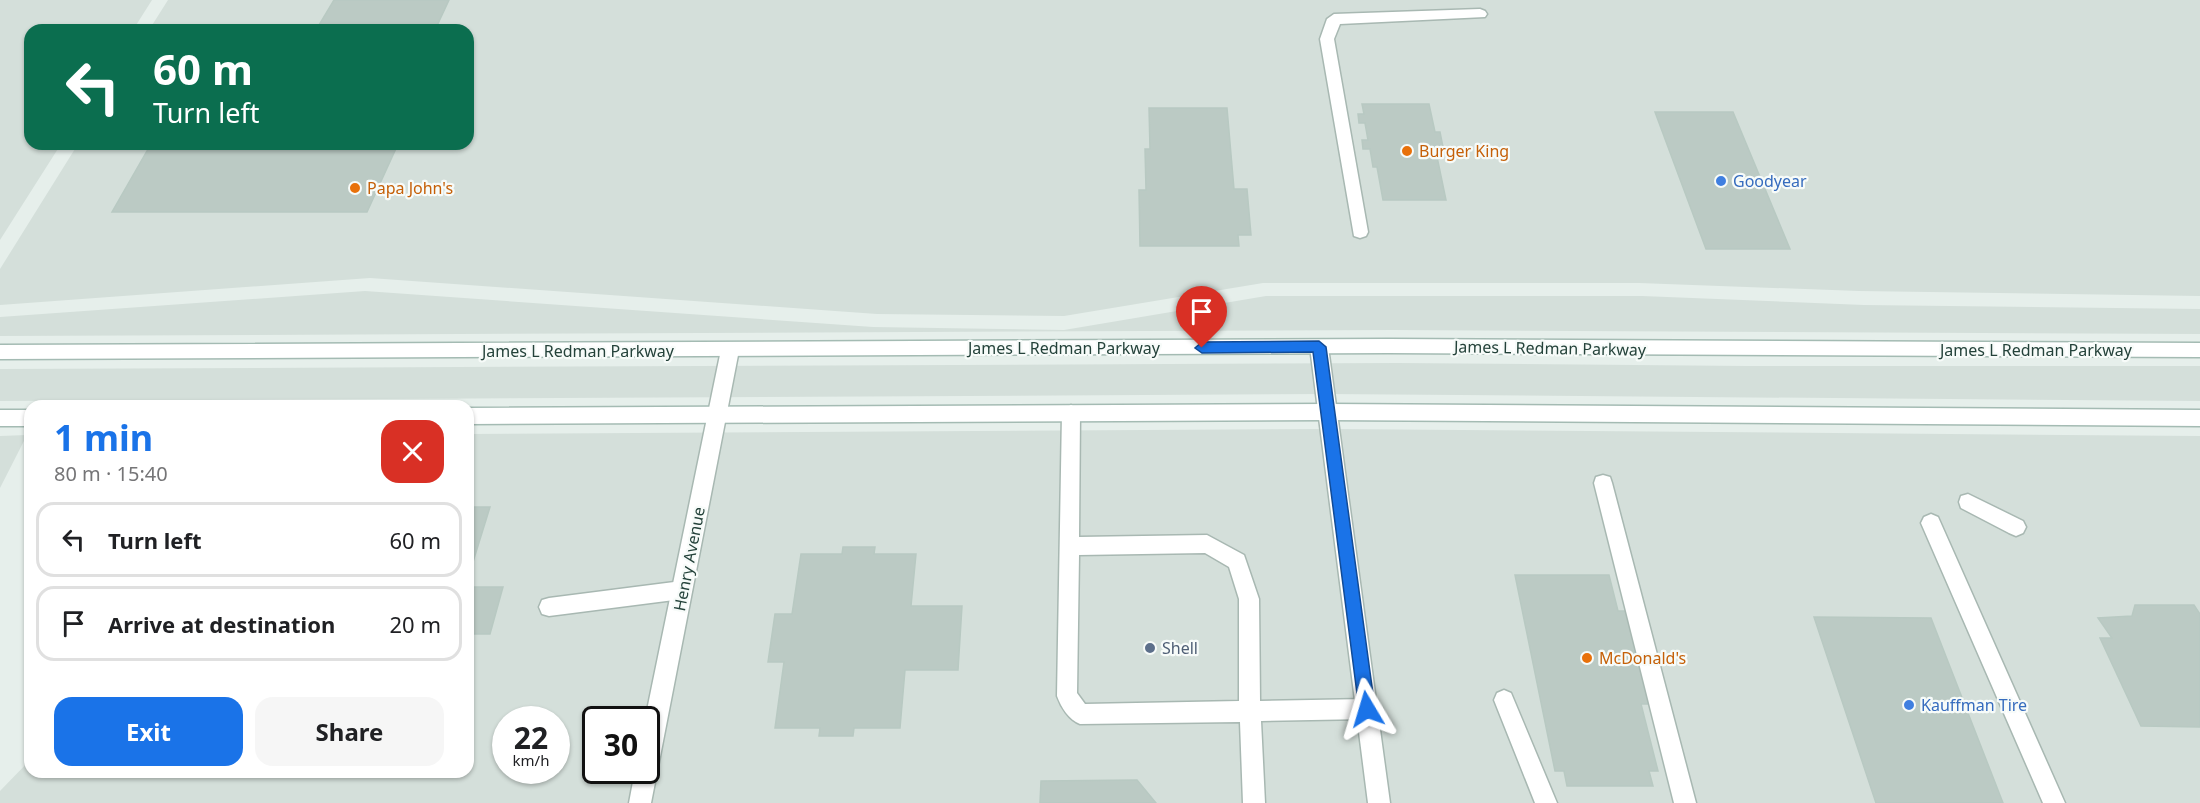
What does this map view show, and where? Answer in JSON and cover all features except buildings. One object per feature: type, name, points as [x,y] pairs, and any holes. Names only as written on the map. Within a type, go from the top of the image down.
[{"type":"main road","points":[[1360,232],[1327,39],[1334,19],[1480,14]]},
{"type":"main road","points":[[1319,347],[1379,803]]},
{"type":"main road","name":"James L Redman Parkway","points":[[0,352],[1319,347],[2200,350]]},
{"type":"main road","name":"Henry Avenue","points":[[659,706],[730,350]]},
{"type":"main road","points":[[1071,412],[1067,696],[1080,714],[1367,709]]},
{"type":"main road","points":[[474,416],[1328,412],[2200,418]]},
{"type":"main road","points":[[0,418],[24,418]]},
{"type":"main road","points":[[1603,483],[1685,803]]},
{"type":"main road","points":[[1968,502],[2016,527]]},
{"type":"main road","points":[[1931,523],[2054,803]]},
{"type":"main road","points":[[1069,546],[1207,544],[1237,561],[1249,599],[1254,803]]},
{"type":"main road","points":[[549,607],[682,590]]},
{"type":"main road","points":[[1504,700],[1546,803]]},
{"type":"main road","name":"Henry Avenue","points":[[640,803],[643,784]]},
{"type":"shaded area","points":[[0,0],[152,0],[137,24],[24,24],[24,150],[57,150],[0,240]]},
{"type":"shaded area","points":[[168,0],[2200,0],[2200,296],[1859,291],[1639,283],[1263,283],[1064,316],[877,314],[370,278],[0,305],[0,269],[74,150],[474,150],[474,24],[153,24]]},
{"type":"shaded area","points":[[365,291],[873,327],[1064,330],[1266,296],[1642,296],[1864,305],[2200,309],[2200,334],[1393,330],[0,336],[0,317]]},
{"type":"shaded area","points":[[1398,363],[2200,366],[2200,401],[1326,394],[0,401],[0,369]]},
{"type":"shaded area","points":[[1331,429],[2200,436],[2200,803],[0,803],[0,791],[24,766],[24,778],[474,778],[474,434]]},
{"type":"shaded area","points":[[24,435],[24,441],[0,488],[0,436]]},
{"type":"place","name":"Burger King","points":[[1407,151]]},
{"type":"place","name":"Goodyear","points":[[1721,181]]},
{"type":"place","name":"Papa John's","points":[[355,188]]},
{"type":"place","name":"Shell","points":[[1150,648]]},
{"type":"place","name":"McDonald's","points":[[1587,658]]},
{"type":"place","name":"Kauffman Tire","points":[[1909,705]]},
{"type":"route","points":[[1202,348],[1319,347],[1367,709]]}]
